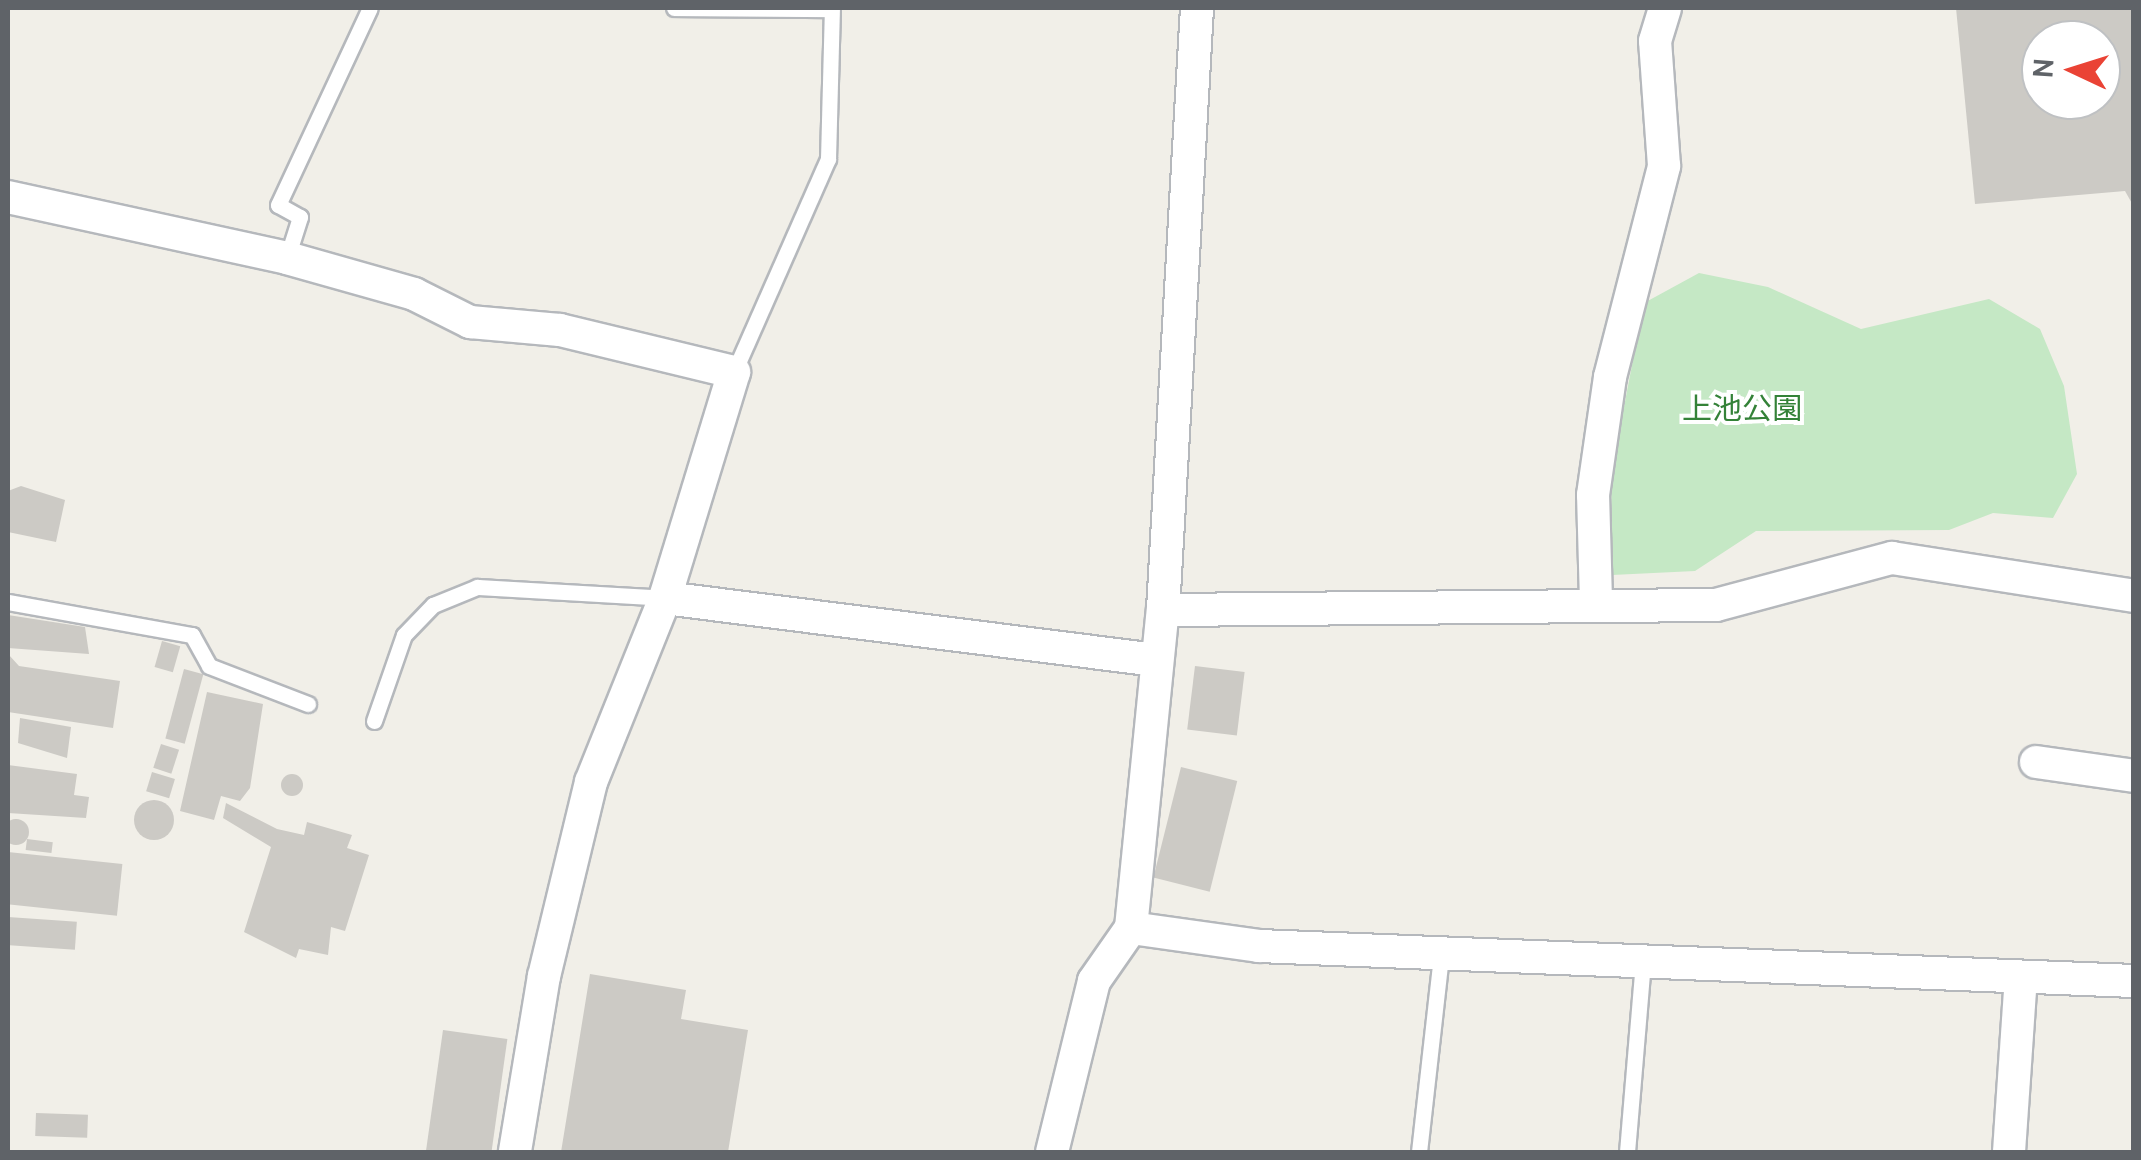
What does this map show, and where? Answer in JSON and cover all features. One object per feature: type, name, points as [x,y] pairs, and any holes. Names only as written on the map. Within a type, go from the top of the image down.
[{"type":"street","points":[[1052,1152],[1094,981],[1131,928],[1163,610],[1198,8]]},
{"type":"street","points":[[1596,601],[1593,494],[1610,377],[1664,166],[1655,41],[1665,8]]},
{"type":"street","points":[[8,197],[287,258],[414,294],[470,322],[560,330],[734,372],[665,598],[591,782],[544,976],[515,1152]]},
{"type":"street","points":[[1163,610],[1596,601],[1716,605],[1892,558],[2134,596]]},
{"type":"street","points":[[665,598],[1156,660]]},
{"type":"street","points":[[2036,762],[2134,776]]},
{"type":"street","points":[[1131,928],[1259,946],[1441,956],[2134,981]]},
{"type":"street","points":[[2010,1152],[2021,977]]},
{"type":"lane","points":[[287,258],[300,217],[278,205],[370,8]]},
{"type":"lane","points":[[674,8],[832,8],[828,159],[734,372]]},
{"type":"lane","points":[[374,721],[404,636],[433,605],[477,588],[665,598]]},
{"type":"lane","points":[[8,602],[192,635],[209,666],[308,704]]},
{"type":"lane","points":[[1420,1152],[1441,956]]},
{"type":"lane","points":[[1627,1152],[1644,963]]},
{"type":"green space","name":"上池公園","points":[[1699,273],[1768,287],[1861,329],[1989,299],[2040,329],[2064,386],[2077,474],[2053,518],[1993,513],[1949,530],[1756,531],[1695,571],[1612,575],[1611,474],[1644,303]]},
{"type":"building","points":[[1956,8],[2134,8],[2134,207],[2125,191],[1975,204]]},
{"type":"building","points":[[21,486],[65,500],[56,542],[8,532],[8,491]]},
{"type":"building","points":[[8,615],[85,627],[89,654],[8,648]]},
{"type":"building","points":[[162,641],[180,646],[173,672],[155,667]]},
{"type":"building","points":[[9,655],[19,666],[120,681],[113,728],[8,712]]},
{"type":"building","points":[[1195,666],[1245,672],[1237,736],[1187,730]]},
{"type":"building","points":[[184,669],[203,674],[185,744],[165,739]]},
{"type":"building","points":[[207,692],[263,704],[250,788],[240,801],[221,796],[214,820],[180,811]]},
{"type":"building","points":[[20,718],[71,727],[67,758],[18,743]]},
{"type":"building","points":[[161,744],[179,750],[171,774],[153,768]]},
{"type":"building","points":[[8,765],[77,774],[74,795],[89,797],[86,818],[8,813]]},
{"type":"building","points":[[1181,767],[1237,781],[1210,892],[1153,878]]},
{"type":"building","points":[[152,772],[175,779],[169,798],[146,791]]},
{"type":"building","points":[[292,774],[300,777],[300,793],[292,796],[284,793],[281,785],[284,777]]},
{"type":"building","points":[[154,800],[168,806],[174,820],[168,834],[154,840],[140,834],[134,820],[140,806]]},
{"type":"building","points":[[226,803],[277,829],[304,835],[307,822],[352,835],[347,848],[369,855],[345,931],[331,927],[328,955],[299,949],[296,958],[244,932],[271,847],[223,818]]},
{"type":"building","points":[[16,819],[25,823],[29,832],[25,841],[16,845],[7,841],[3,832],[7,823]]},
{"type":"building","points":[[27,839],[53,842],[51,853],[26,850]]},
{"type":"building","points":[[8,852],[122,864],[117,916],[8,904]]},
{"type":"building","points":[[8,917],[77,922],[75,950],[8,945]]},
{"type":"building","points":[[590,974],[686,990],[681,1019],[748,1030],[728,1152],[561,1152]]},
{"type":"building","points":[[443,1030],[507,1039],[491,1152],[426,1152]]},
{"type":"building","points":[[36,1113],[88,1115],[87,1138],[35,1136]]}]
